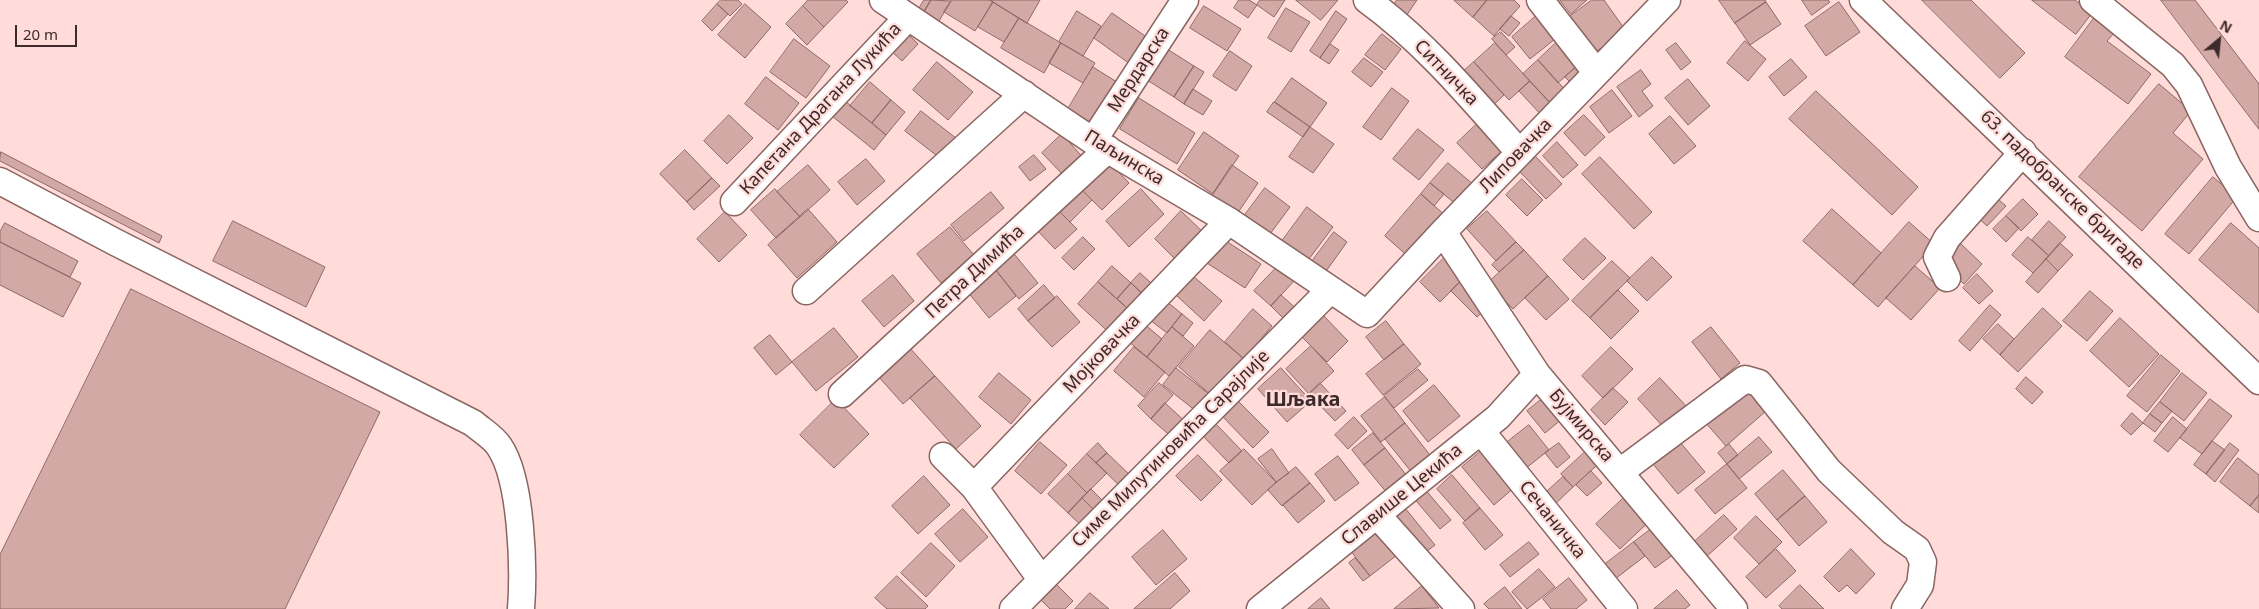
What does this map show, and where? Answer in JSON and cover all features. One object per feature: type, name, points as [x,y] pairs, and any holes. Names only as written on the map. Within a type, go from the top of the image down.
[{"type":"street","name":"Паљинска","points":[[883,0],[1101,145],[1229,221],[1367,314]]},
{"type":"street","name":"Мердарска","points":[[1101,145],[1185,0]]},
{"type":"street","name":"Ситничка","points":[[1367,0],[1386,14],[1455,80],[1519,152]]},
{"type":"street","points":[[1540,0],[1596,72]]},
{"type":"street","name":"Липовачка","points":[[1367,314],[1519,152],[1667,0]]},
{"type":"street","name":"63. падобранске бригаде","points":[[1863,0],[2259,381]]},
{"type":"street","points":[[2093,0],[2173,65],[2189,85],[2228,167],[2259,218]]},
{"type":"street","name":"Капетана Драгана Лукића","points":[[734,202],[908,17]]},
{"type":"street","points":[[806,291],[1024,94]]},
{"type":"street","name":"Петра Димића","points":[[842,394],[1101,145]]},
{"type":"street","points":[[1947,278],[1937,257],[1947,238],[2023,152]]},
{"type":"street","points":[[0,181],[115,242],[473,423],[498,445],[509,467],[517,513],[522,585],[521,609]]},
{"type":"street","name":"Мојковачка","points":[[974,487],[1229,221]]},
{"type":"street","name":"Бујмирска","points":[[1443,232],[1537,374],[1734,609]]},
{"type":"street","name":"Симе Милутиновића Сарајлије","points":[[1012,609],[1330,290]]},
{"type":"street","name":"Славише Цекића","points":[[1260,609],[1378,516],[1498,417],[1537,374]]},
{"type":"street","points":[[1620,472],[1745,379],[1759,383],[1829,471],[1893,532],[1917,549],[1923,562],[1920,584],[1905,609]]},
{"type":"street","name":"Сечаничка","points":[[1480,431],[1624,609]]},
{"type":"street","points":[[943,456],[974,487],[1041,580]]},
{"type":"street","points":[[1378,516],[1461,609]]},
{"type":"building","points":[[721,0],[738,0],[742,4],[730,16],[717,4]]},
{"type":"building","points":[[808,0],[846,0],[848,2],[824,27],[803,6]]},
{"type":"building","points":[[924,0],[931,0],[921,17],[916,14]]},
{"type":"building","points":[[931,0],[951,1],[936,26],[921,17]]},
{"type":"building","points":[[952,0],[990,0],[993,2],[975,31],[944,12]]},
{"type":"building","points":[[990,0],[1040,0],[1027,23]]},
{"type":"building","points":[[1239,0],[1249,0],[1257,5],[1248,18],[1234,8]]},
{"type":"building","points":[[1260,0],[1285,0],[1274,17],[1257,5]]},
{"type":"building","points":[[1296,0],[1338,0],[1321,20]]},
{"type":"building","points":[[1397,0],[1417,0],[1402,22],[1388,13]]},
{"type":"building","points":[[1454,0],[1487,0],[1473,17]]},
{"type":"building","points":[[1487,0],[1514,0],[1520,6],[1494,36],[1473,17]]},
{"type":"building","points":[[1560,0],[1587,0],[1571,14]]},
{"type":"building","points":[[1592,0],[1604,0],[1626,31],[1591,55],[1565,20]]},
{"type":"building","points":[[1719,0],[1765,0],[1766,2],[1735,23]]},
{"type":"building","points":[[1802,0],[1828,0],[1830,2],[1812,15]]},
{"type":"building","points":[[1922,0],[1971,0],[2025,53],[2000,78]]},
{"type":"building","points":[[2032,0],[2075,0],[2092,13],[2076,34]]},
{"type":"building","points":[[2161,0],[2195,0],[2259,84],[2259,129]]},
{"type":"building","points":[[993,2],[1019,18],[1004,42],[978,27]]},
{"type":"building","points":[[1766,2],[1781,24],[1750,45],[1735,23]]},
{"type":"building","points":[[1839,2],[1860,32],[1826,56],[1805,26]]},
{"type":"building","points":[[717,4],[728,14],[712,31],[702,21]]},
{"type":"building","points":[[745,4],[771,27],[745,58],[718,35]]},
{"type":"building","points":[[803,6],[824,27],[807,45],[786,24]]},
{"type":"building","points":[[1204,6],[1241,29],[1227,51],[1190,28]]},
{"type":"building","points":[[1286,8],[1310,22],[1291,52],[1268,38]]},
{"type":"building","points":[[1077,11],[1101,26],[1083,56],[1059,42]]},
{"type":"building","points":[[1336,11],[1347,19],[1320,58],[1310,51]]},
{"type":"building","points":[[1112,13],[1148,38],[1130,64],[1094,38]]},
{"type":"building","points":[[1511,16],[1520,23],[1509,36],[1500,29]]},
{"type":"building","points":[[1536,16],[1555,39],[1530,59],[1512,37]]},
{"type":"building","points":[[2095,17],[2115,32],[2107,41],[2151,74],[2128,104],[2065,57]]},
{"type":"building","points":[[1019,18],[1061,43],[1044,73],[1001,48]]},
{"type":"building","points":[[904,30],[918,44],[902,61],[888,48]]},
{"type":"building","points":[[1501,32],[1515,47],[1506,55],[1492,39]]},
{"type":"building","points":[[1382,34],[1401,49],[1385,70],[1365,55]]},
{"type":"building","points":[[794,39],[830,66],[806,98],[770,72]]},
{"type":"building","points":[[1745,41],[1766,59],[1748,81],[1727,63]]},
{"type":"building","points":[[1557,42],[1578,65],[1558,83],[1538,60]]},
{"type":"building","points":[[1061,43],[1095,63],[1083,83],[1049,63]]},
{"type":"building","points":[[1495,43],[1530,81],[1509,100],[1474,62]]},
{"type":"building","points":[[1676,43],[1691,62],[1681,70],[1666,50]]},
{"type":"building","points":[[1330,44],[1339,50],[1329,64],[1320,58]]},
{"type":"building","points":[[1167,49],[1194,66],[1174,97],[1147,80]]},
{"type":"building","points":[[1230,51],[1252,66],[1236,91],[1213,76]]},
{"type":"building","points":[[1364,58],[1383,72],[1371,87],[1352,72]]},
{"type":"building","points":[[1791,59],[1807,77],[1784,96],[1769,77]]},
{"type":"building","points":[[1538,60],[1569,94],[1554,107],[1523,74]]},
{"type":"building","points":[[937,62],[973,92],[948,120],[913,90]]},
{"type":"building","points":[[1474,62],[1504,95],[1487,111],[1457,77]]},
{"type":"building","points":[[1578,65],[1588,77],[1576,88],[1565,77]]},
{"type":"building","points":[[1194,66],[1204,72],[1184,104],[1174,97]]},
{"type":"building","points":[[1093,67],[1120,84],[1092,130],[1065,114]]},
{"type":"building","points":[[1641,70],[1651,84],[1642,91],[1653,106],[1639,117],[1617,87]]},
{"type":"building","points":[[766,77],[799,103],[778,130],[745,104]]},
{"type":"building","points":[[1292,78],[1327,103],[1310,127],[1275,102]]},
{"type":"building","points":[[1688,79],[1710,106],[1688,125],[1665,98]]},
{"type":"building","points":[[1530,81],[1554,107],[1543,117],[1519,91]]},
{"type":"building","points":[[870,82],[891,100],[872,123],[850,106]]},
{"type":"building","points":[[2159,84],[2191,111],[2173,133],[2203,159],[2142,231],[2079,177]]},
{"type":"building","points":[[1392,88],[1409,101],[1381,140],[1363,127]]},
{"type":"building","points":[[1193,89],[1212,101],[1203,115],[1184,104]]},
{"type":"building","points":[[1612,90],[1632,116],[1609,133],[1590,107]]},
{"type":"building","points":[[1816,91],[1918,187],[1892,215],[1789,119]]},
{"type":"building","points":[[839,96],[886,135],[874,150],[827,112]]},
{"type":"building","points":[[1139,98],[1195,133],[1177,164],[1120,129]]},
{"type":"building","points":[[891,100],[905,112],[886,135],[872,123]]},
{"type":"building","points":[[1274,102],[1310,127],[1303,137],[1267,112]]},
{"type":"building","points":[[921,111],[961,142],[945,162],[905,131]]},
{"type":"building","points":[[729,115],[753,138],[727,164],[704,141]]},
{"type":"building","points":[[1584,115],[1605,137],[1585,156],[1564,133]]},
{"type":"building","points":[[1670,116],[1696,146],[1674,164],[1649,134]]},
{"type":"building","points":[[1478,123],[1503,150],[1482,169],[1457,143]]},
{"type":"building","points":[[1310,127],[1334,144],[1313,173],[1289,157]]},
{"type":"building","points":[[1418,129],[1444,150],[1419,180],[1393,159]]},
{"type":"building","points":[[1204,132],[1239,156],[1213,194],[1178,170]]},
{"type":"building","points":[[1062,134],[1086,161],[1067,179],[1042,153]]},
{"type":"building","points":[[1557,142],[1578,165],[1563,178],[1543,156]]},
{"type":"building","points":[[685,150],[712,178],[687,202],[660,174]]},
{"type":"building","points":[[1,152],[162,236],[159,243],[0,161]]},
{"type":"building","points":[[1034,155],[1046,169],[1030,181],[1019,167]]},
{"type":"building","points":[[1536,157],[1562,184],[1546,199],[1520,172]]},
{"type":"building","points":[[1600,157],[1652,212],[1634,229],[1582,174]]},
{"type":"building","points":[[1105,158],[1129,183],[1102,210],[1077,185]]},
{"type":"building","points":[[866,159],[885,181],[857,205],[838,182]]},
{"type":"building","points":[[1448,163],[1474,185],[1457,205],[1430,183]]},
{"type":"building","points":[[808,165],[830,190],[800,217],[777,192]]},
{"type":"building","points":[[1232,165],[1258,183],[1235,217],[1209,200]]},
{"type":"building","points":[[2213,177],[2237,197],[2189,254],[2165,234]]},
{"type":"building","points":[[712,178],[720,186],[694,210],[687,202]]},
{"type":"building","points":[[1522,179],[1543,200],[1527,216],[1506,195]]},
{"type":"building","points":[[1430,183],[1444,194],[1434,206],[1421,194]]},
{"type":"building","points":[[1077,185],[1092,200],[1070,222],[1055,207]]},
{"type":"building","points":[[1265,188],[1290,207],[1267,238],[1242,219]]},
{"type":"building","points":[[775,189],[800,217],[776,238],[751,210]]},
{"type":"building","points":[[1141,189],[1164,214],[1129,247],[1106,221]]},
{"type":"building","points":[[991,192],[1004,208],[964,241],[951,225]]},
{"type":"building","points":[[1421,194],[1447,217],[1411,259],[1385,236]]},
{"type":"building","points":[[1992,194],[2006,206],[1987,226],[1974,214]]},
{"type":"building","points":[[2023,199],[2038,214],[2021,231],[2006,216]]},
{"type":"building","points":[[1055,207],[1077,229],[1055,249],[1034,227]]},
{"type":"building","points":[[1307,207],[1333,227],[1306,263],[1280,244]]},
{"type":"building","points":[[808,209],[837,242],[797,278],[768,245]]},
{"type":"building","points":[[1832,209],[1881,253],[1853,285],[1803,241]]},
{"type":"building","points":[[1181,211],[1206,235],[1179,263],[1155,239]]},
{"type":"building","points":[[1487,211],[1516,242],[1496,261],[1467,229]]},
{"type":"building","points":[[725,212],[747,235],[719,262],[697,239]]},
{"type":"building","points":[[2006,216],[2019,228],[2006,242],[1993,229]]},
{"type":"building","points":[[233,221],[325,267],[306,307],[213,261]]},
{"type":"building","points":[[2049,221],[2066,237],[2049,256],[2032,240]]},
{"type":"building","points":[[1909,222],[1934,244],[1878,307],[1853,285]]},
{"type":"building","points":[[5,223],[78,261],[70,277],[0,242],[0,232]]},
{"type":"building","points":[[2231,223],[2259,248],[2259,313],[2199,260]]},
{"type":"building","points":[[950,227],[974,255],[941,283],[917,254]]},
{"type":"building","points":[[1334,232],[1347,242],[1324,274],[1310,264]]},
{"type":"building","points":[[1083,237],[1095,249],[1074,270],[1062,258]]},
{"type":"building","points":[[2028,237],[2049,256],[2033,273],[2012,255]]},
{"type":"building","points":[[1585,238],[1606,258],[1583,280],[1563,260]]},
{"type":"building","points":[[1223,239],[1261,264],[1245,288],[1207,263]]},
{"type":"building","points":[[0,242],[81,283],[63,317],[0,285]]},
{"type":"building","points":[[1516,242],[1524,250],[1499,272],[1492,265]]},
{"type":"building","points":[[2060,243],[2073,255],[2058,271],[2046,259]]},
{"type":"building","points":[[1961,244],[1982,264],[1964,284],[1942,264]]},
{"type":"building","points":[[1010,249],[1038,283],[1019,299],[991,264]]},
{"type":"building","points":[[1524,250],[1548,276],[1513,309],[1488,283]]},
{"type":"building","points":[[1652,257],[1672,277],[1647,301],[1627,281]]},
{"type":"building","points":[[1444,258],[1464,278],[1440,302],[1420,282]]},
{"type":"building","points":[[2046,259],[2058,271],[2038,293],[2026,282]]},
{"type":"building","points":[[1612,261],[1630,278],[1590,318],[1572,301]]},
{"type":"building","points":[[991,264],[1016,296],[989,318],[963,286]]},
{"type":"building","points":[[1279,265],[1295,280],[1271,306],[1254,291]]},
{"type":"building","points":[[1112,266],[1131,283],[1117,299],[1098,282]]},
{"type":"building","points":[[1915,266],[1940,288],[1911,320],[1886,298]]},
{"type":"building","points":[[1140,273],[1159,290],[1149,300],[1131,283]]},
{"type":"building","points":[[1977,274],[1993,291],[1979,304],[1963,288]]},
{"type":"building","points":[[893,275],[914,301],[884,327],[862,301]]},
{"type":"building","points":[[1193,276],[1222,301],[1204,321],[1176,295]]},
{"type":"building","points":[[1548,276],[1569,299],[1546,320],[1525,298]]},
{"type":"building","points":[[1463,279],[1489,306],[1477,317],[1451,291]]},
{"type":"building","points":[[1098,282],[1135,315],[1114,337],[1078,304]]},
{"type":"building","points":[[1131,283],[1149,300],[1135,315],[1117,299]]},
{"type":"building","points":[[1044,285],[1055,298],[1028,321],[1018,309]]},
{"type":"building","points":[[131,289],[380,412],[285,609],[0,609],[0,555]]},
{"type":"building","points":[[1618,290],[1639,311],[1611,339],[1590,318]]},
{"type":"building","points":[[2090,291],[2113,311],[2087,341],[2063,321]]},
{"type":"building","points":[[1281,295],[1300,312],[1289,324],[1271,306]]},
{"type":"building","points":[[1057,296],[1080,322],[1052,347],[1028,321]]},
{"type":"building","points":[[1166,301],[1182,314],[1167,333],[1150,320]]},
{"type":"building","points":[[1990,305],[2001,315],[1970,351],[1959,341]]},
{"type":"building","points":[[2043,308],[2062,326],[2018,372],[2000,355]]},
{"type":"building","points":[[1253,309],[1272,326],[1244,359],[1225,342]]},
{"type":"building","points":[[1321,313],[1348,341],[1327,362],[1299,334]]},
{"type":"building","points":[[1182,314],[1193,323],[1183,336],[1172,327]]},
{"type":"building","points":[[2120,318],[2159,354],[2129,387],[2090,351]]},
{"type":"building","points":[[1386,321],[1404,344],[1384,360],[1366,337]]},
{"type":"building","points":[[1143,323],[1162,339],[1147,357],[1128,341]]},
{"type":"building","points":[[1998,324],[2014,339],[2000,355],[1983,339]]},
{"type":"building","points":[[1172,327],[1194,346],[1169,376],[1147,357]]},
{"type":"building","points":[[1711,327],[1740,363],[1721,379],[1692,342]]},
{"type":"building","points":[[834,328],[858,357],[816,391],[792,362]]},
{"type":"building","points":[[1210,330],[1244,359],[1212,396],[1179,367]]},
{"type":"building","points":[[770,335],[792,362],[776,375],[754,348]]},
{"type":"building","points":[[1404,344],[1421,364],[1383,395],[1366,374]]},
{"type":"building","points":[[1311,346],[1334,371],[1309,394],[1286,369]]},
{"type":"building","points":[[909,347],[935,376],[903,404],[878,376]]},
{"type":"building","points":[[1134,347],[1165,372],[1144,397],[1114,371]]},
{"type":"building","points":[[1611,347],[1633,369],[1603,398],[1582,376]]},
{"type":"building","points":[[2161,355],[2180,371],[2147,412],[2127,396]]},
{"type":"building","points":[[1176,368],[1209,394],[1196,411],[1163,385]]},
{"type":"building","points":[[1281,368],[1311,401],[1287,422],[1258,389]]},
{"type":"building","points":[[1418,369],[1428,380],[1394,408],[1384,396]]},
{"type":"building","points":[[999,373],[1031,400],[1011,424],[979,397]]},
{"type":"building","points":[[2182,373],[2207,393],[2184,421],[2160,402]]},
{"type":"building","points":[[935,376],[981,426],[956,449],[910,398]]},
{"type":"building","points":[[2026,377],[2043,392],[2032,404],[2016,389]]},
{"type":"building","points":[[1660,378],[1688,408],[1665,429],[1638,399]]},
{"type":"building","points":[[1159,383],[1173,395],[1151,419],[1138,406]]},
{"type":"building","points":[[1320,383],[1346,411],[1335,421],[1309,394]]},
{"type":"building","points":[[1434,385],[1460,416],[1428,442],[1403,411]]},
{"type":"building","points":[[1745,387],[1766,411],[1726,446],[1705,422]]},
{"type":"building","points":[[1613,388],[1628,402],[1605,425],[1591,410]]},
{"type":"building","points":[[1551,392],[1568,414],[1545,433],[1527,411]]},
{"type":"building","points":[[1385,397],[1405,423],[1381,442],[1361,416]]},
{"type":"building","points":[[836,399],[869,434],[834,468],[800,435]]},
{"type":"building","points":[[2210,399],[2232,416],[2202,454],[2180,438]]},
{"type":"building","points":[[1239,402],[1269,432],[1253,448],[1223,417]]},
{"type":"building","points":[[2160,402],[2172,411],[2162,423],[2150,414]]},
{"type":"building","points":[[1165,403],[1188,424],[1174,439],[1151,419]]},
{"type":"building","points":[[2132,413],[2143,423],[2131,435],[2121,426]]},
{"type":"building","points":[[2150,414],[2162,423],[2155,432],[2143,423]]},
{"type":"building","points":[[1354,417],[1367,431],[1348,449],[1335,435]]},
{"type":"building","points":[[2173,417],[2187,429],[2168,452],[2154,441]]},
{"type":"building","points":[[1215,423],[1242,451],[1229,463],[1202,435]]},
{"type":"building","points":[[1405,423],[1433,459],[1413,474],[1385,439]]},
{"type":"building","points":[[1529,425],[1549,450],[1521,472],[1501,447]]},
{"type":"building","points":[[1373,433],[1385,448],[1364,465],[1352,450]]},
{"type":"building","points":[[1759,437],[1772,452],[1739,479],[1727,464]]},
{"type":"building","points":[[2212,441],[2225,450],[2206,474],[2194,465]]},
{"type":"building","points":[[1040,442],[1067,465],[1041,494],[1015,471]]},
{"type":"building","points":[[1680,442],[1705,472],[1678,494],[1653,464]]},
{"type":"building","points":[[1098,443],[1107,453],[1096,463],[1087,454]]},
{"type":"building","points":[[1559,443],[1570,457],[1557,468],[1545,453]]},
{"type":"building","points":[[2230,443],[2239,450],[2215,482],[2206,474]]},
{"type":"building","points":[[1594,444],[1606,457],[1573,487],[1561,474]]},
{"type":"building","points":[[1729,444],[1738,455],[1727,464],[1718,453]]},
{"type":"building","points":[[1385,448],[1407,476],[1387,493],[1364,465]]},
{"type":"building","points":[[1244,449],[1276,482],[1252,505],[1220,471]]},
{"type":"building","points":[[1272,449],[1289,473],[1276,482],[1258,459]]},
{"type":"building","points":[[1484,449],[1515,487],[1494,505],[1462,467]]},
{"type":"building","points":[[1107,453],[1134,479],[1123,489],[1096,463]]},
{"type":"building","points":[[1087,454],[1107,473],[1087,493],[1068,474]]},
{"type":"building","points":[[1198,455],[1222,480],[1201,501],[1176,476]]},
{"type":"building","points":[[1338,456],[1359,483],[1335,501],[1315,474]]},
{"type":"building","points":[[2238,458],[2259,475],[2259,495],[2250,506],[2220,482]]},
{"type":"building","points":[[1727,464],[1747,488],[1715,514],[1695,490]]},
{"type":"building","points":[[1296,467],[1310,483],[1282,506],[1268,490]]},
{"type":"building","points":[[1783,470],[1805,496],[1777,520],[1755,494]]},
{"type":"building","points":[[1591,471],[1602,483],[1587,496],[1576,485]]},
{"type":"building","points":[[1068,474],[1087,493],[1068,513],[1048,494]]},
{"type":"building","points":[[1452,475],[1480,508],[1465,521],[1437,489]]},
{"type":"building","points":[[924,476],[950,505],[918,534],[892,506]]},
{"type":"building","points":[[1563,477],[1573,487],[1552,507],[1542,496]]},
{"type":"building","points":[[1310,483],[1325,501],[1298,523],[1283,505]]},
{"type":"building","points":[[1423,487],[1451,520],[1440,529],[1412,496]]},
{"type":"building","points":[[1091,489],[1106,504],[1097,513],[1082,498]]},
{"type":"building","points":[[1631,491],[1655,516],[1620,549],[1596,524]]},
{"type":"building","points":[[2259,495],[2259,513],[2250,506]]},
{"type":"building","points":[[1805,496],[1827,522],[1799,546],[1777,520]]},
{"type":"building","points":[[1082,498],[1097,513],[1083,527],[1068,513]]},
{"type":"building","points":[[1405,508],[1435,545],[1422,555],[1392,519]]},
{"type":"building","points":[[1480,508],[1503,535],[1485,550],[1463,523]]},
{"type":"building","points":[[963,509],[988,537],[960,562],[935,534]]},
{"type":"building","points":[[1724,515],[1737,529],[1706,557],[1693,543]]},
{"type":"building","points":[[1756,516],[1782,542],[1759,564],[1734,538]]},
{"type":"building","points":[[1658,524],[1678,551],[1655,568],[1634,542]]},
{"type":"building","points":[[1377,529],[1397,555],[1370,576],[1350,550]]},
{"type":"building","points":[[1163,530],[1187,559],[1156,585],[1132,557]]},
{"type":"building","points":[[1529,542],[1539,554],[1510,577],[1500,565]]},
{"type":"building","points":[[1634,542],[1645,556],[1615,579],[1604,565]]},
{"type":"building","points":[[931,543],[955,566],[926,597],[901,573]]},
{"type":"building","points":[[1776,549],[1796,571],[1766,598],[1746,577]]},
{"type":"building","points":[[1851,549],[1875,574],[1856,594],[1847,585],[1839,592],[1824,577]]},
{"type":"building","points":[[1355,558],[1370,576],[1363,581],[1349,563]]},
{"type":"building","points":[[1539,569],[1555,587],[1527,609],[1512,592]]},
{"type":"building","points":[[1175,573],[1190,591],[1170,609],[1134,609]]},
{"type":"building","points":[[897,576],[928,606],[925,609],[887,609],[875,598]]},
{"type":"building","points":[[1569,578],[1587,600],[1576,609],[1551,609],[1543,599]]},
{"type":"building","points":[[1054,582],[1073,601],[1065,609],[1050,609],[1039,598]]},
{"type":"building","points":[[1800,585],[1824,609],[1782,609],[1779,606]]},
{"type":"building","points":[[1422,586],[1439,608],[1394,609]]},
{"type":"building","points":[[1505,587],[1522,609],[1489,609],[1484,604]]},
{"type":"building","points":[[1677,590],[1690,605],[1685,609],[1654,609]]},
{"type":"building","points":[[1090,593],[1109,609],[1075,609]]},
{"type":"building","points":[[1321,598],[1330,609],[1308,609]]},
{"type":"district","name":"Шљака","points":[[1303,400]]}]
